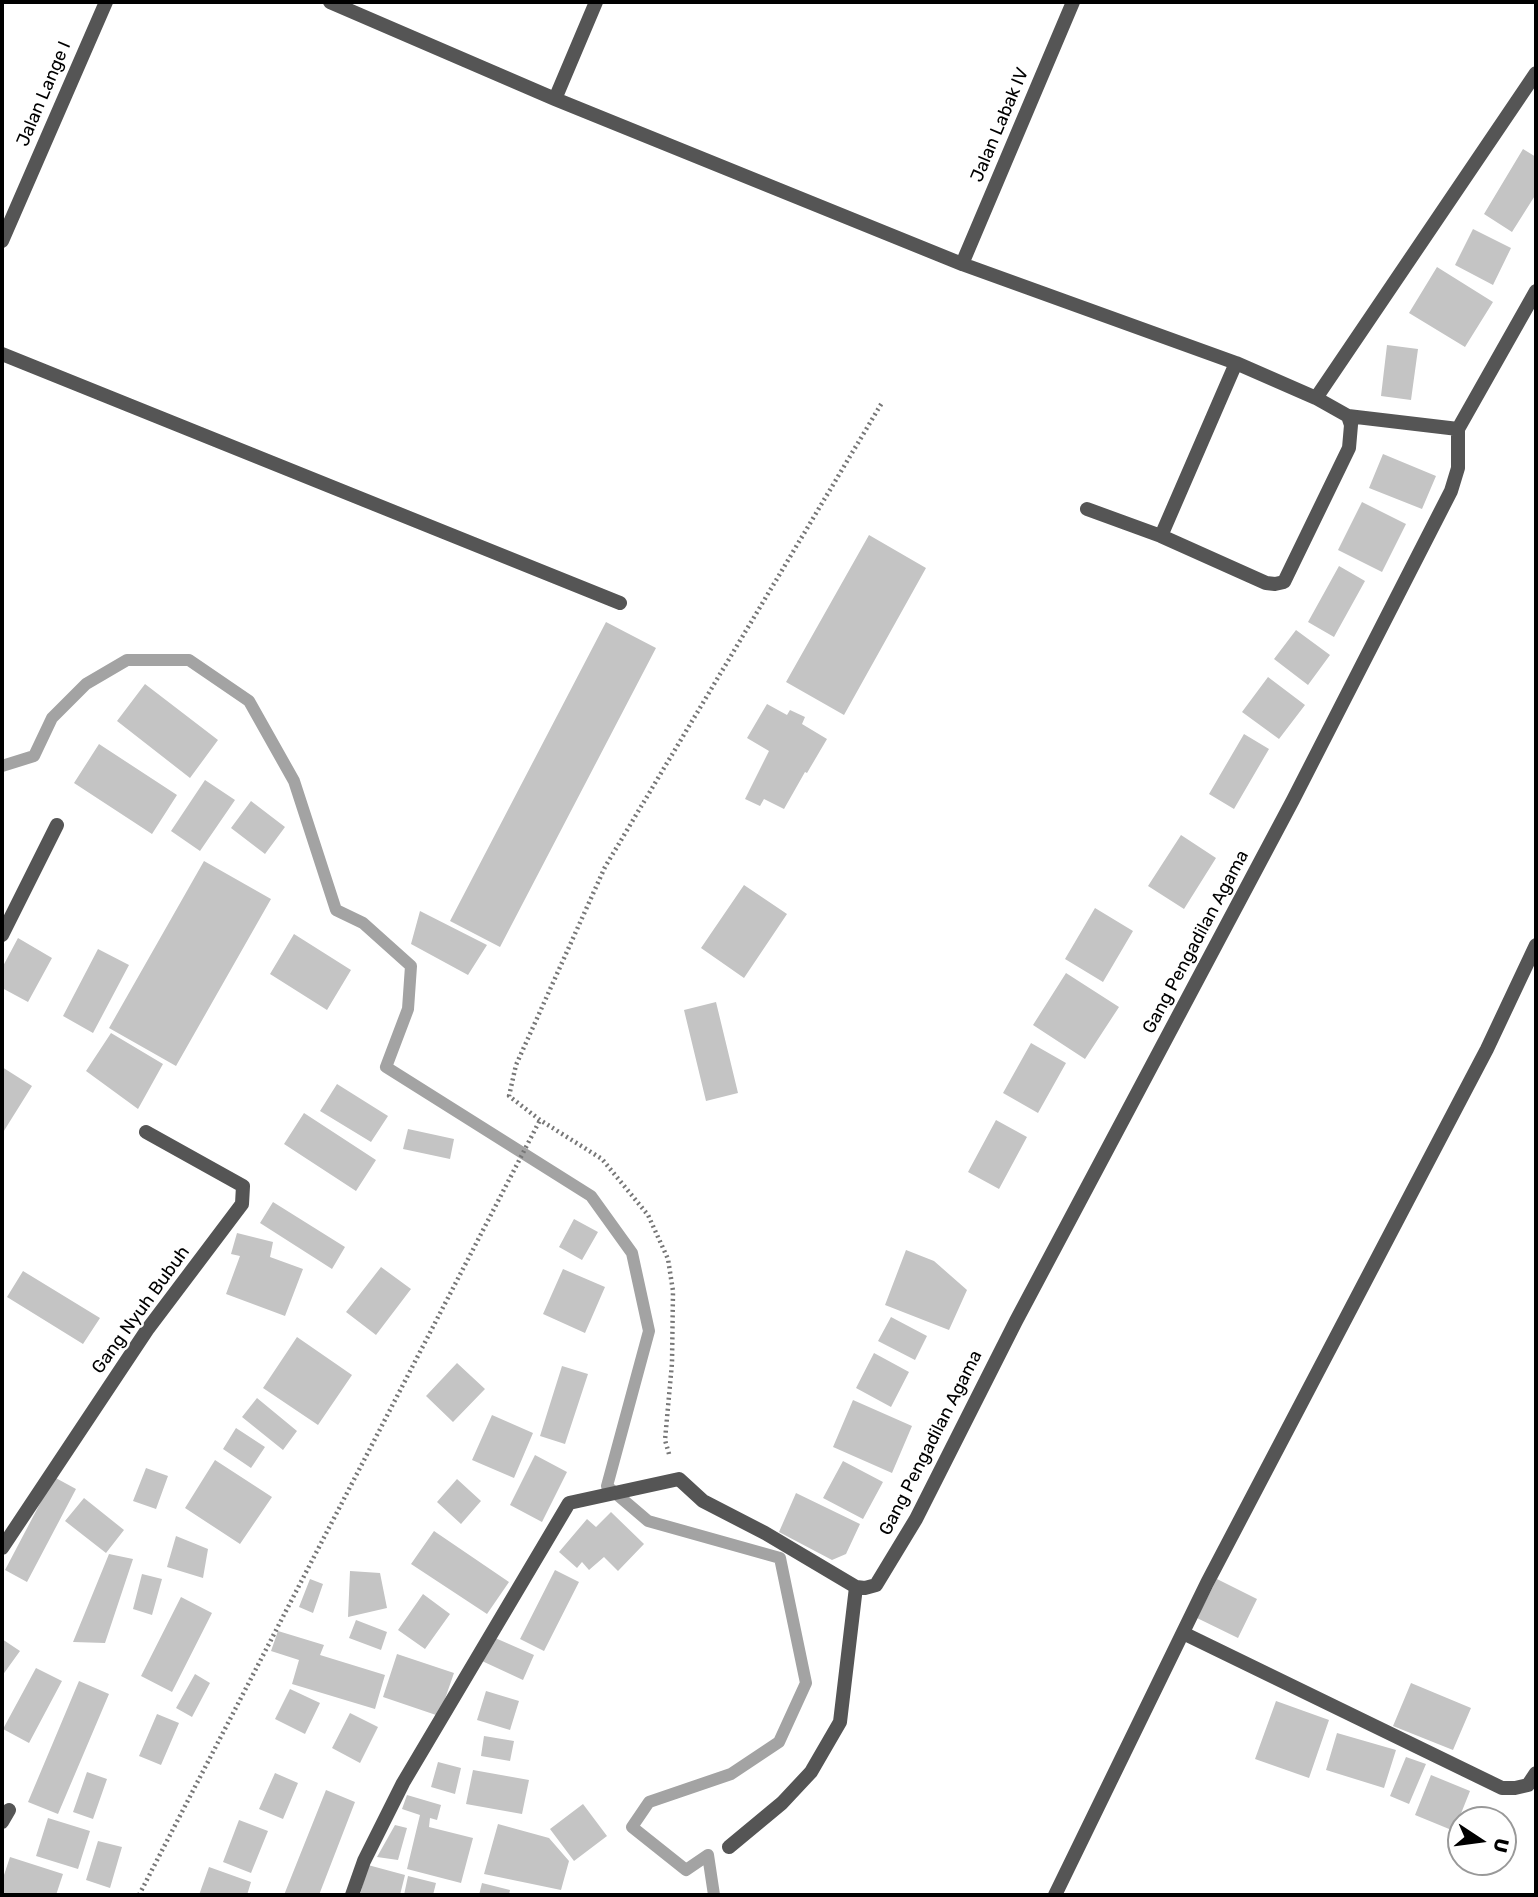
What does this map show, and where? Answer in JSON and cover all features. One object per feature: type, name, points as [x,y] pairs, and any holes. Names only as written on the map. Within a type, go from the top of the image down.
[{"type":"street","name":"Jalan Lange I","points":[[2,241],[106,2]]},
{"type":"street","points":[[330,2],[555,99],[962,264],[1236,363],[1316,398],[1348,416],[1458,429]]},
{"type":"street","points":[[555,99],[596,2]]},
{"type":"street","name":"Jalan Labak IV","points":[[962,264],[1073,2]]},
{"type":"street","points":[[1316,398],[1536,73]]},
{"type":"street","name":"Gang Pengadilan Agama","points":[[856,1587],[876,1585],[916,1519],[1016,1321],[1293,800],[1451,491],[1458,468],[1458,429],[1536,291]]},
{"type":"street","points":[[2,354],[621,603]]},
{"type":"street","points":[[1161,536],[1236,363]]},
{"type":"street","points":[[1087,509],[1161,536],[1266,583],[1284,582],[1349,448],[1351,425],[1348,416]]},
{"type":"street","points":[[2,935],[57,825]]},
{"type":"street","points":[[1055,1895],[1207,1583],[1487,1049],[1536,945]]},
{"type":"street","name":"Gang Nyuh Bubuh","points":[[2,1548],[147,1331],[242,1204],[243,1186],[145,1132]]},
{"type":"street","points":[[352,1895],[364,1861],[403,1783],[569,1503],[679,1479],[703,1501],[765,1533],[856,1587],[840,1722],[811,1772],[782,1804],[729,1847]]},
{"type":"street","points":[[1183,1633],[1503,1788],[1528,1785],[1536,1773]]},
{"type":"path","points":[[679,1479],[673,1472],[666,1440],[674,1332],[673,1291],[667,1259],[648,1215],[602,1159],[540,1120],[509,1096],[516,1065],[605,867],[883,401]]},
{"type":"path","points":[[139,1895],[540,1120]]},
{"type":"building","points":[[1523,149],[1536,157],[1536,194],[1512,232],[1484,214]]},
{"type":"building","points":[[1473,229],[1511,248],[1493,285],[1455,265]]},
{"type":"building","points":[[1437,267],[1493,302],[1465,347],[1409,313]]},
{"type":"building","points":[[1387,345],[1418,349],[1411,400],[1381,396]]},
{"type":"building","points":[[1383,454],[1436,476],[1422,509],[1369,488]]},
{"type":"building","points":[[1362,502],[1406,524],[1382,572],[1338,550]]},
{"type":"building","points":[[869,535],[926,568],[844,715],[786,682]]},
{"type":"building","points":[[1339,566],[1365,581],[1334,637],[1308,622]]},
{"type":"building","points":[[606,622],[656,648],[500,947],[450,921]]},
{"type":"building","points":[[1296,630],[1330,655],[1308,685],[1274,659]]},
{"type":"building","points":[[1268,677],[1305,705],[1279,739],[1242,712]]},
{"type":"building","points":[[145,684],[218,740],[190,778],[117,721]]},
{"type":"building","points":[[767,704],[787,715],[790,710],[805,717],[802,724],[827,739],[784,809],[764,799],[760,806],[745,799],[769,751],[747,738]]},
{"type":"building","points":[[1244,734],[1269,749],[1234,809],[1209,794]]},
{"type":"building","points":[[99,744],[177,795],[152,834],[74,783]]},
{"type":"building","points":[[205,780],[235,800],[200,851],[171,831]]},
{"type":"building","points":[[251,801],[285,827],[265,854],[231,828]]},
{"type":"building","points":[[1181,835],[1216,858],[1184,909],[1148,886]]},
{"type":"building","points":[[204,861],[271,899],[176,1066],[109,1028]]},
{"type":"building","points":[[744,885],[787,914],[744,978],[701,948]]},
{"type":"building","points":[[1095,908],[1133,931],[1103,982],[1065,959]]},
{"type":"building","points":[[420,911],[487,945],[468,975],[411,944]]},
{"type":"building","points":[[294,934],[351,970],[327,1010],[270,974]]},
{"type":"building","points":[[18,938],[52,958],[28,1002],[2,988],[2,968]]},
{"type":"building","points":[[98,949],[129,965],[93,1033],[63,1016]]},
{"type":"building","points":[[1066,973],[1119,1007],[1085,1059],[1033,1025]]},
{"type":"building","points":[[716,1002],[738,1093],[706,1101],[684,1010]]},
{"type":"building","points":[[111,1033],[163,1064],[138,1109],[86,1071]]},
{"type":"building","points":[[1031,1043],[1066,1063],[1038,1113],[1003,1093]]},
{"type":"building","points":[[2,1067],[32,1086],[2,1134]]},
{"type":"building","points":[[337,1084],[388,1116],[371,1142],[320,1111]]},
{"type":"building","points":[[304,1113],[376,1160],[356,1191],[284,1144]]},
{"type":"building","points":[[996,1120],[1027,1137],[999,1189],[968,1172]]},
{"type":"building","points":[[408,1129],[454,1139],[450,1159],[403,1149]]},
{"type":"building","points":[[273,1202],[345,1247],[332,1269],[260,1223]]},
{"type":"building","points":[[574,1219],[598,1232],[582,1260],[559,1247]]},
{"type":"building","points":[[237,1233],[273,1242],[270,1257],[303,1269],[285,1316],[226,1294],[240,1256],[231,1254]]},
{"type":"building","points":[[906,1250],[934,1261],[967,1290],[949,1330],[885,1305]]},
{"type":"building","points":[[381,1267],[411,1289],[376,1335],[346,1312]]},
{"type":"building","points":[[563,1269],[605,1287],[585,1333],[543,1314]]},
{"type":"building","points":[[23,1271],[100,1318],[83,1344],[7,1297]]},
{"type":"building","points":[[891,1317],[927,1336],[915,1360],[878,1341]]},
{"type":"building","points":[[297,1337],[352,1375],[318,1425],[263,1388]]},
{"type":"building","points":[[874,1353],[909,1372],[891,1407],[856,1388]]},
{"type":"building","points":[[457,1363],[485,1389],[453,1422],[426,1396]]},
{"type":"building","points":[[562,1366],[588,1374],[565,1444],[540,1436]]},
{"type":"building","points":[[257,1398],[297,1431],[283,1450],[242,1417]]},
{"type":"building","points":[[853,1400],[912,1426],[892,1473],[833,1447]]},
{"type":"building","points":[[492,1415],[533,1433],[514,1478],[472,1460]]},
{"type":"building","points":[[236,1428],[265,1447],[251,1468],[223,1449]]},
{"type":"building","points":[[535,1455],[567,1472],[542,1522],[510,1505]]},
{"type":"building","points":[[215,1460],[272,1497],[240,1544],[185,1508]]},
{"type":"building","points":[[843,1461],[883,1482],[863,1519],[823,1498]]},
{"type":"building","points":[[146,1468],[168,1476],[156,1509],[133,1501]]},
{"type":"building","points":[[54,1477],[76,1489],[27,1582],[5,1570]]},
{"type":"building","points":[[457,1479],[481,1501],[461,1524],[437,1502]]},
{"type":"building","points":[[796,1493],[860,1524],[846,1554],[832,1560],[779,1532]]},
{"type":"building","points":[[84,1498],[124,1530],[106,1553],[65,1521]]},
{"type":"building","points":[[611,1512],[644,1544],[618,1571],[604,1557],[589,1570],[582,1562],[577,1568],[559,1552],[587,1519],[596,1527]]},
{"type":"building","points":[[434,1531],[509,1582],[487,1614],[411,1564]]},
{"type":"building","points":[[176,1536],[208,1549],[203,1578],[167,1567]]},
{"type":"building","points":[[109,1554],[133,1559],[105,1643],[73,1642]]},
{"type":"building","points":[[555,1570],[579,1582],[544,1651],[520,1639]]},
{"type":"building","points":[[350,1571],[380,1573],[387,1608],[348,1617]]},
{"type":"building","points":[[142,1574],[162,1579],[152,1615],[133,1609]]},
{"type":"building","points":[[310,1579],[323,1584],[313,1613],[299,1607]]},
{"type":"building","points":[[1217,1579],[1257,1599],[1238,1638],[1197,1618]]},
{"type":"building","points":[[423,1594],[450,1614],[425,1649],[398,1630]]},
{"type":"building","points":[[181,1597],[212,1613],[172,1692],[141,1676]]},
{"type":"building","points":[[356,1620],[387,1632],[381,1650],[349,1638]]},
{"type":"building","points":[[278,1631],[324,1645],[320,1655],[385,1675],[375,1709],[292,1684],[299,1660],[271,1651]]},
{"type":"building","points":[[493,1637],[534,1655],[523,1680],[482,1661]]},
{"type":"building","points":[[2,1639],[20,1651],[2,1676]]},
{"type":"building","points":[[397,1654],[454,1673],[439,1716],[383,1697]]},
{"type":"building","points":[[36,1668],[62,1681],[29,1743],[3,1729]]},
{"type":"building","points":[[195,1674],[210,1683],[192,1717],[176,1708]]},
{"type":"building","points":[[79,1681],[109,1694],[58,1814],[28,1802]]},
{"type":"building","points":[[1411,1683],[1471,1708],[1453,1750],[1393,1726]]},
{"type":"building","points":[[290,1689],[320,1703],[305,1734],[275,1719]]},
{"type":"building","points":[[486,1691],[519,1701],[510,1730],[477,1720]]},
{"type":"building","points":[[1276,1701],[1329,1720],[1309,1778],[1255,1759]]},
{"type":"building","points":[[350,1713],[378,1727],[360,1763],[332,1748]]},
{"type":"building","points":[[157,1714],[179,1723],[161,1765],[139,1756]]},
{"type":"building","points":[[1337,1733],[1396,1750],[1384,1788],[1326,1770]]},
{"type":"building","points":[[484,1736],[514,1741],[510,1761],[481,1756]]},
{"type":"building","points":[[1406,1757],[1426,1764],[1409,1804],[1390,1796]]},
{"type":"building","points":[[438,1762],[461,1768],[455,1794],[431,1787]]},
{"type":"building","points":[[473,1770],[529,1780],[522,1814],[466,1804]]},
{"type":"building","points":[[87,1772],[107,1779],[93,1819],[73,1812]]},
{"type":"building","points":[[275,1773],[298,1783],[283,1819],[259,1809]]},
{"type":"building","points":[[1431,1775],[1470,1791],[1464,1806],[1447,1806],[1447,1828],[1415,1815]]},
{"type":"building","points":[[326,1790],[355,1802],[319,1895],[284,1895]]},
{"type":"building","points":[[407,1795],[441,1805],[437,1820],[430,1818],[429,1827],[473,1838],[461,1883],[407,1869],[420,1815],[402,1809]]},
{"type":"building","points":[[583,1804],[607,1836],[574,1861],[550,1829]]},
{"type":"building","points":[[48,1818],[90,1831],[78,1869],[36,1856]]},
{"type":"building","points":[[239,1820],[268,1831],[251,1873],[223,1862]]},
{"type":"building","points":[[498,1824],[549,1838],[569,1861],[561,1890],[484,1874]]},
{"type":"building","points":[[395,1825],[407,1828],[398,1860],[377,1857]]},
{"type":"building","points":[[98,1841],[122,1847],[110,1888],[86,1880]]},
{"type":"building","points":[[10,1857],[63,1874],[56,1895],[2,1895],[2,1881]]},
{"type":"building","points":[[368,1865],[405,1875],[400,1895],[360,1895]]},
{"type":"building","points":[[209,1867],[251,1882],[247,1895],[199,1895]]},
{"type":"building","points":[[408,1876],[436,1883],[433,1895],[404,1895]]},
{"type":"building","points":[[482,1883],[510,1890],[509,1895],[479,1895]]},
{"type":"waterway","points":[[2,766],[34,756],[52,718],[86,684],[127,660],[189,660],[249,701],[294,781],[336,910],[363,923],[411,966],[408,1009],[386,1067],[591,1196],[632,1253],[649,1331],[607,1486],[648,1521],[780,1558],[806,1683],[779,1742],[731,1774],[649,1802],[632,1827],[686,1870],[708,1855],[714,1895]]}]
